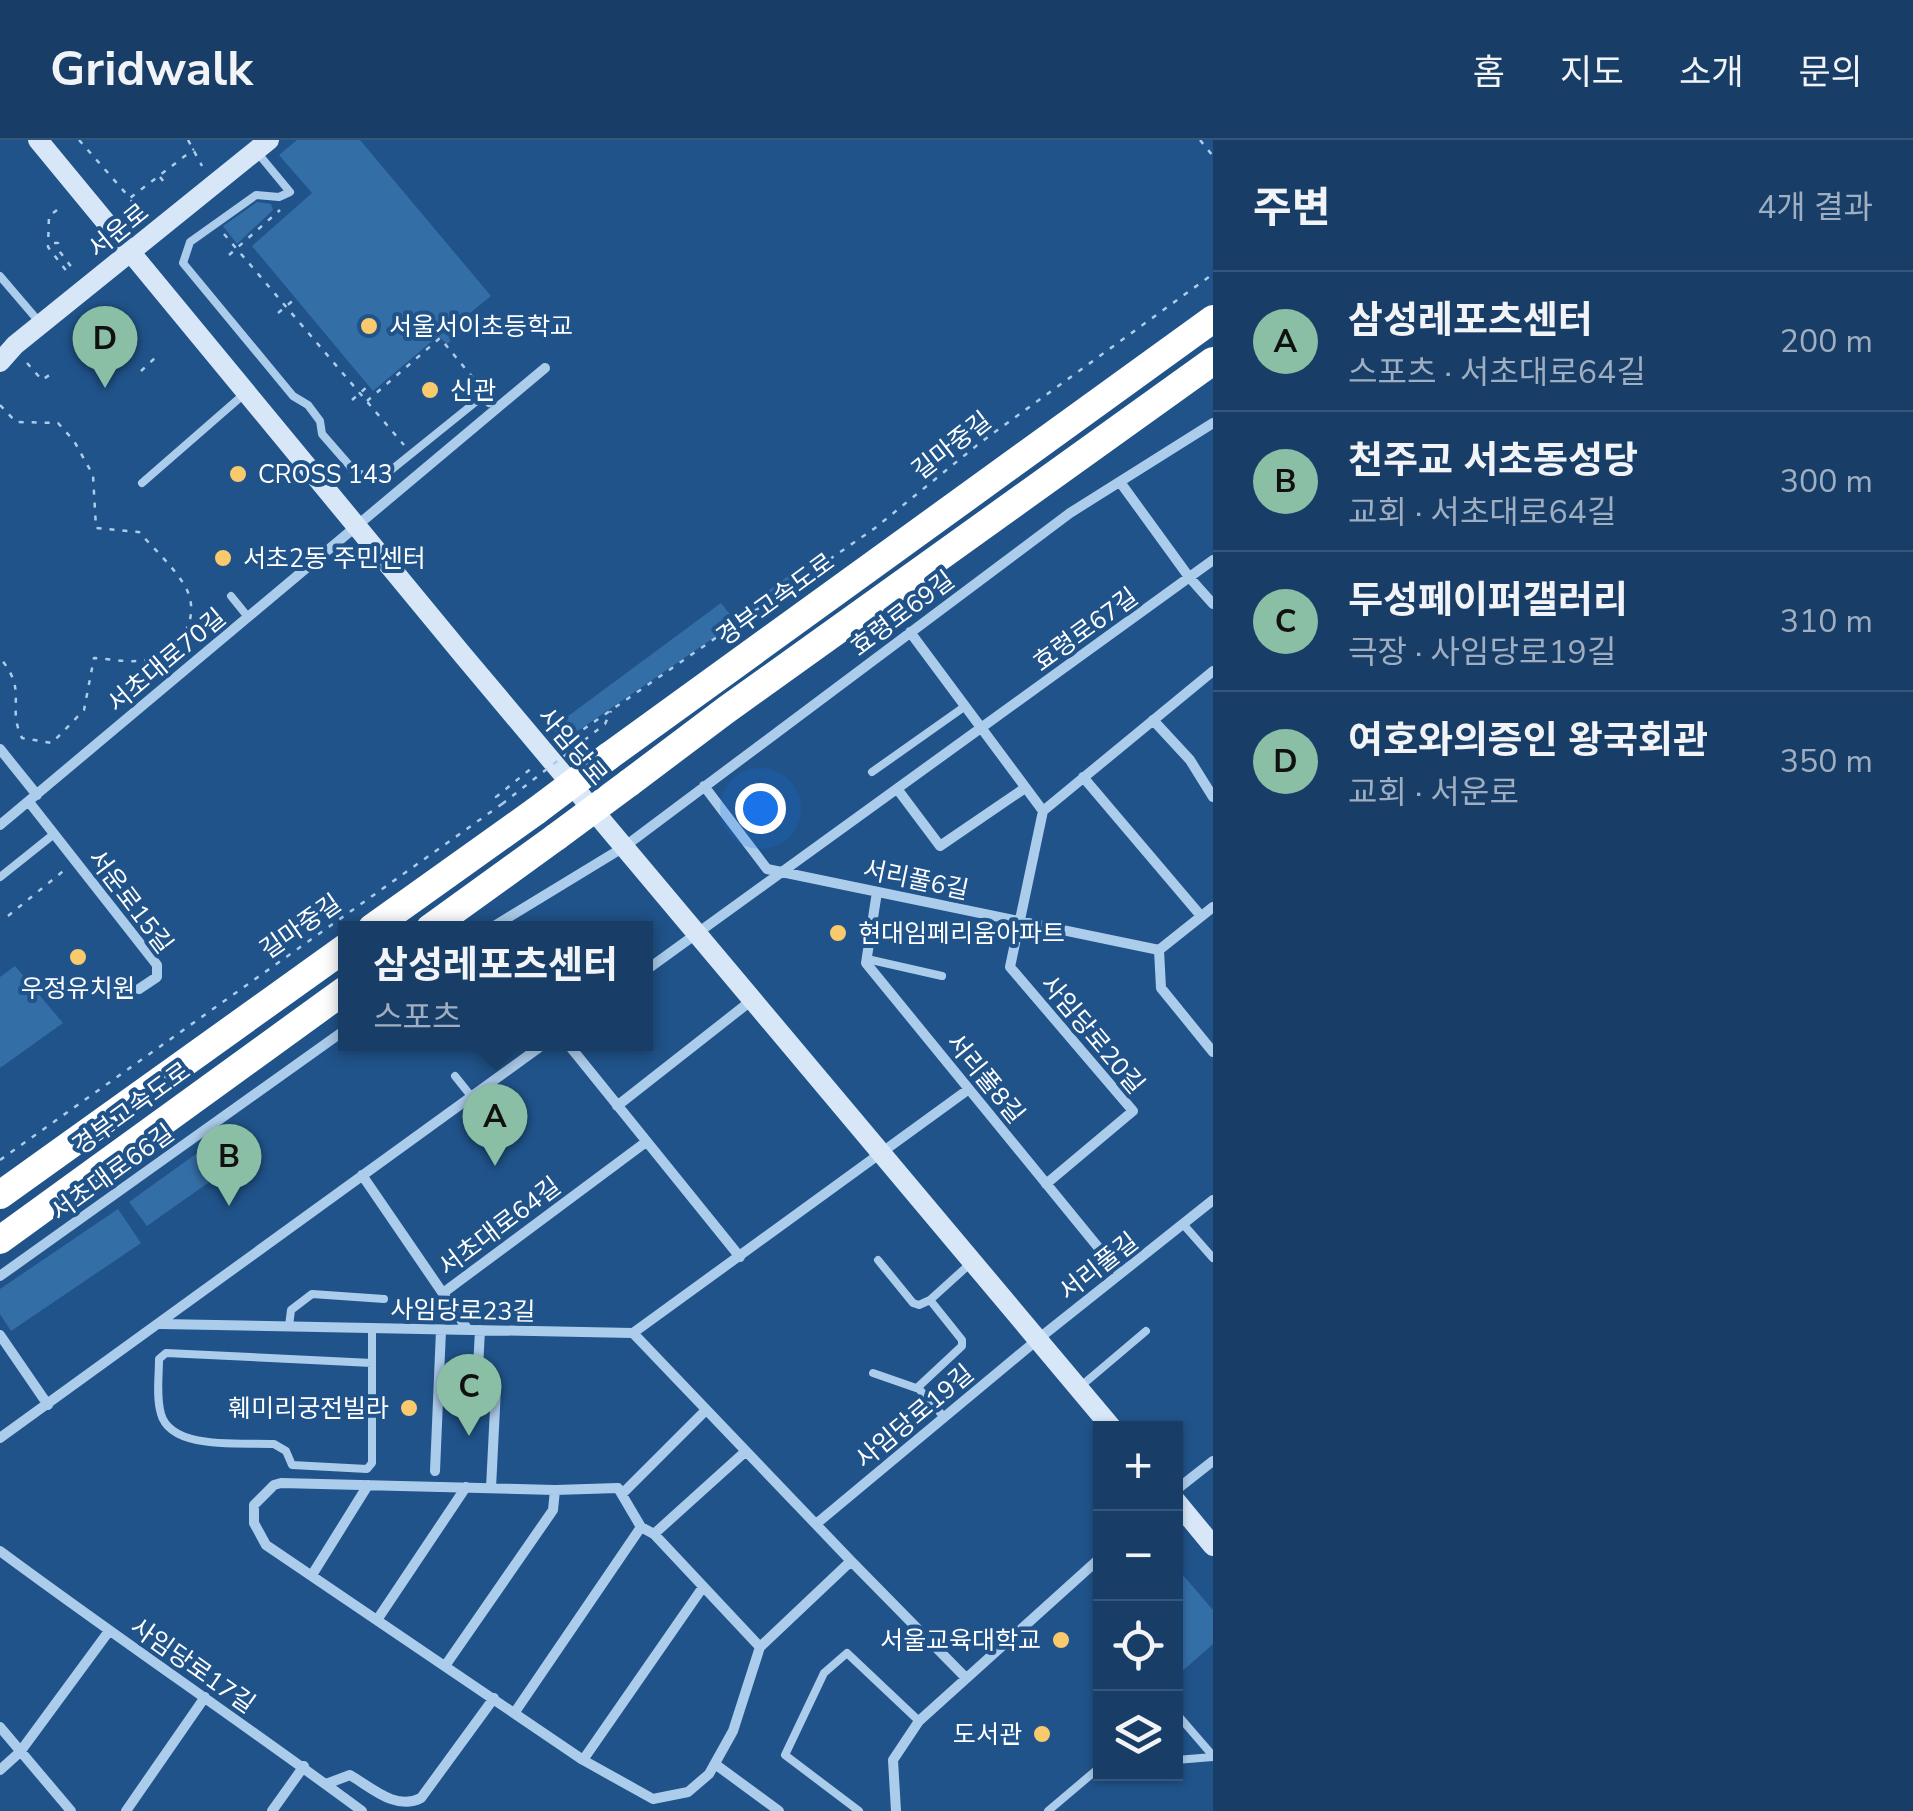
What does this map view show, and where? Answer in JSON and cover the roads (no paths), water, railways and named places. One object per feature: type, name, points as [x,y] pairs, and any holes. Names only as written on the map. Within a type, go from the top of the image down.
[{"type":"highway","name":"경부고속도로","points":[[382,921],[1213,318]]},
{"type":"highway","points":[[440,921],[726,710],[1213,362]]},
{"type":"highway","name":"경부고속도로","points":[[0,1195],[338,953]]},
{"type":"highway","name":"경부고속도로","points":[[0,1240],[338,995]]},
{"type":"main road","name":"사임당로","points":[[38,140],[52,151],[246,392],[1106,1421]]},
{"type":"main road","name":"서운로","points":[[0,362],[15,344],[263,146]]},
{"type":"main road","points":[[1183,1508],[1210,1536]]},
{"type":"street","points":[[356,524],[545,368]]},
{"type":"street","name":"효령로69길","points":[[624,847],[1070,512],[1213,423]]},
{"type":"street","points":[[1120,482],[1189,578],[1213,604]]},
{"type":"street","name":"서초대로70길","points":[[0,825],[356,524]]},
{"type":"street","name":"효령로67길","points":[[698,935],[1213,560]]},
{"type":"street","points":[[910,632],[1042,810],[1213,671]]},
{"type":"street","points":[[1154,720],[1190,760],[1213,797]]},
{"type":"street","name":"서운로15길","points":[[0,750],[54,834],[159,970],[157,977],[140,990]]},
{"type":"street","points":[[1084,777],[1201,916]]},
{"type":"street","name":"서리풀6길","points":[[704,786],[767,869],[1159,950]]},
{"type":"street","points":[[898,790],[940,846],[1025,788]]},
{"type":"street","name":"사임당로20길","points":[[1042,810],[1010,967],[1133,1111],[1046,1184]]},
{"type":"street","points":[[502,921],[624,847]]},
{"type":"street","points":[[867,960],[877,892]]},
{"type":"street","points":[[1213,907],[1159,950],[1161,988],[1213,1052]]},
{"type":"street","points":[[653,966],[698,935]]},
{"type":"street","name":"서리풀8길","points":[[867,960],[1120,1274]]},
{"type":"street","points":[[617,1106],[752,1000]]},
{"type":"street","name":"서초대로66길","points":[[0,1276],[338,1035]]},
{"type":"street","points":[[0,1438],[534,1051]]},
{"type":"street","points":[[574,1051],[740,1257]]},
{"type":"street","points":[[966,1677],[633,1332],[969,1089]]},
{"type":"street","name":"서초대로64길","points":[[362,1175],[442,1293],[646,1142]]},
{"type":"street","name":"서리풀길","points":[[1037,1340],[1213,1200]]},
{"type":"street","points":[[442,1293],[474,1330],[477,1387],[496,1388],[490,1488]]},
{"type":"street","name":"사임당로23길","points":[[161,1324],[633,1332]]},
{"type":"street","points":[[435,1471],[441,1330]]},
{"type":"street","points":[[0,1335],[48,1405]]},
{"type":"street","name":"사임당로19길","points":[[816,1524],[1037,1340]]},
{"type":"street","points":[[623,1493],[706,1410]]},
{"type":"street","points":[[654,1534],[746,1451]]},
{"type":"street","points":[[1183,1485],[1213,1461]]},
{"type":"street","points":[[760,1648],[654,1534],[641,1527],[618,1488],[281,1483],[254,1504],[254,1523],[266,1545],[583,1760],[652,1799],[678,1796],[697,1786],[715,1764],[732,1731],[760,1648],[850,1561]]},
{"type":"street","points":[[312,1575],[368,1484]]},
{"type":"street","points":[[377,1620],[466,1488]]},
{"type":"street","points":[[445,1666],[553,1510],[556,1490]]},
{"type":"street","points":[[515,1712],[641,1527]]},
{"type":"street","name":"사임당로17길","points":[[0,1552],[362,1811]]},
{"type":"street","points":[[894,1810],[893,1760],[918,1721],[1093,1564]]},
{"type":"street","points":[[583,1760],[703,1587]]},
{"type":"street","points":[[0,1770],[20,1752],[108,1632]]},
{"type":"street","points":[[126,1811],[205,1698]]},
{"type":"street","points":[[326,1784],[350,1775],[398,1804],[412,1803],[421,1798],[494,1698]]},
{"type":"street","points":[[0,1728],[70,1811]]},
{"type":"street","points":[[715,1764],[780,1811]]},
{"type":"street","points":[[272,1811],[304,1766]]},
{"type":"street","points":[[678,1796],[682,1811]]},
{"type":"street","points":[[336,1811],[349,1801]]},
{"type":"lane","points":[[263,146],[290,192],[286,196],[256,195],[190,242],[183,262],[294,396],[308,405],[320,420],[322,434],[356,473],[380,480],[486,400]]},
{"type":"lane","points":[[0,276],[41,324]]},
{"type":"lane","points":[[142,483],[246,392]]},
{"type":"lane","points":[[231,596],[248,617]]},
{"type":"lane","points":[[872,772],[964,707]]},
{"type":"lane","points":[[0,877],[54,834]]},
{"type":"lane","points":[[867,960],[942,976]]},
{"type":"lane","points":[[456,1076],[472,1096]]},
{"type":"lane","points":[[1184,1224],[1213,1258]]},
{"type":"lane","points":[[878,1260],[913,1303],[919,1305],[930,1300],[972,1262]]},
{"type":"lane","points":[[289,1326],[291,1310],[312,1294],[384,1298]]},
{"type":"lane","points":[[917,1388],[962,1346],[962,1340],[930,1300]]},
{"type":"lane","points":[[372,1328],[372,1363],[372,1462],[364,1470],[292,1465],[283,1448],[274,1444],[185,1439],[168,1428],[162,1417],[159,1359],[166,1352],[372,1363]]},
{"type":"lane","points":[[1078,1389],[1146,1331]]},
{"type":"lane","points":[[872,1373],[917,1388],[944,1417]]},
{"type":"lane","points":[[859,1811],[785,1755],[824,1673],[847,1652],[918,1721]]},
{"type":"lane","points":[[1183,1721],[1213,1756]]},
{"type":"lane","points":[[1183,1759],[1213,1756]]},
{"type":"lane","points":[[1048,1811],[1093,1773]]},
{"type":"place","name":"서울서이초등학교","points":[[369,326]]},
{"type":"place","name":"여호와의증인 왕국회관","points":[[105,388]]},
{"type":"place","name":"신관","points":[[430,390]]},
{"type":"place","name":"CROSS 143","points":[[238,474]]},
{"type":"place","name":"서초2동 주민센터","points":[[223,558]]},
{"type":"place","name":"현대임페리움아파트","points":[[838,933]]},
{"type":"place","name":"우정유치원","points":[[78,957]]},
{"type":"place","name":"삼성레포츠센터","points":[[495,1166]]},
{"type":"place","name":"천주교 서초동성당","points":[[229,1206]]},
{"type":"place","name":"훼미리궁전빌라","points":[[409,1408]]},
{"type":"place","name":"두성페이퍼갤러리","points":[[469,1436]]},
{"type":"place","name":"서울교육대학교","points":[[1061,1640]]},
{"type":"place","name":"도서관","points":[[1042,1734]]}]
